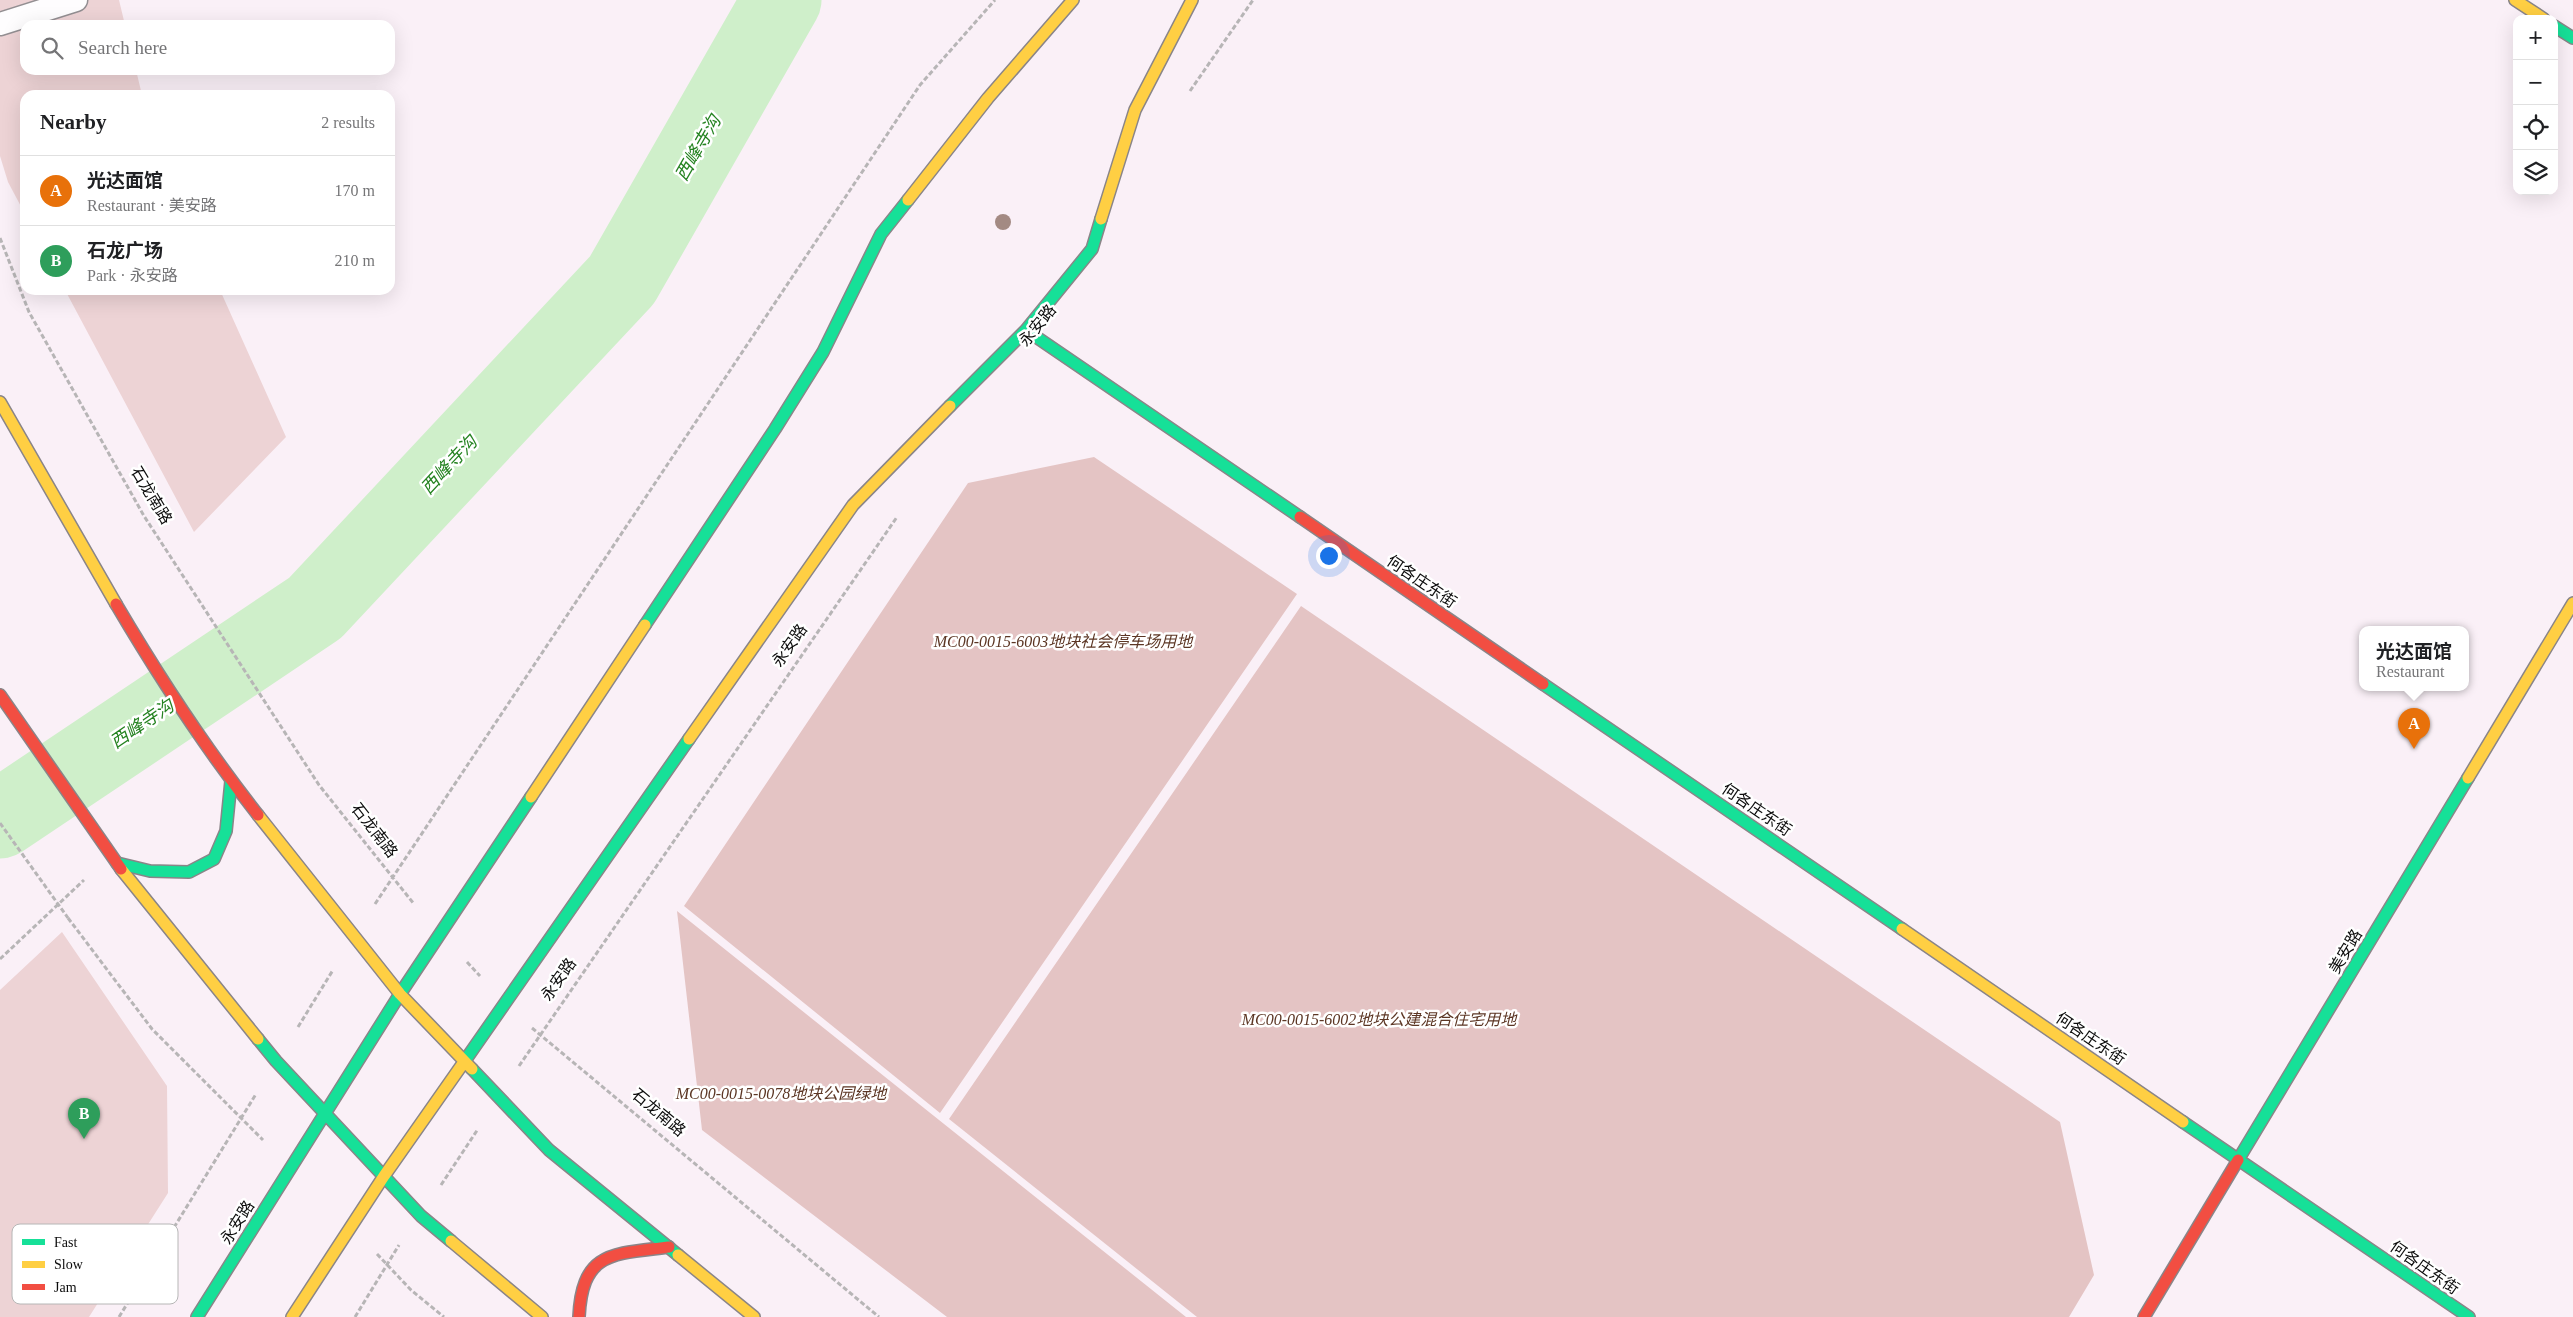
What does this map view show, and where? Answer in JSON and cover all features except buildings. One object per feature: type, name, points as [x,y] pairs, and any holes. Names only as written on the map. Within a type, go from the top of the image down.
[{"type":"main road","name":"永安路","points":[[197,1317],[438,933],[775,429],[823,352],[881,234],[988,98],[1073,0]]},
{"type":"main road","points":[[292,1317],[384,1176],[853,505],[1026,330],[1092,249],[1135,110],[1192,0]]},
{"type":"main road","points":[[2515,0],[2538,15]]},
{"type":"main road","points":[[2558,29],[2573,38]]},
{"type":"main road","name":"何各庄东街","points":[[1026,330],[2469,1317]]},
{"type":"main road","points":[[0,402],[38,471],[141,646],[231,781],[400,994],[549,1150],[754,1317]]},
{"type":"main road","name":"美安路","points":[[2144,1317],[2573,603]]},
{"type":"main road","points":[[3,700],[113,859],[276,1061],[421,1216],[542,1317]]},
{"type":"main road","points":[[113,859],[150,871],[189,872],[214,859],[226,831],[231,781]]},
{"type":"main road","points":[[579,1317],[578,1298],[586,1274],[601,1259],[669,1247]]},
{"type":"lane","points":[[0,24],[76,0]]},
{"type":"path","points":[[176,1224],[354,936],[920,85],[995,0]]},
{"type":"path","points":[[1187,95],[1253,0]]},
{"type":"path","name":"石龙南路","points":[[0,238],[20,289]]},
{"type":"path","name":"石龙南路","points":[[22,295],[29,312],[144,516],[292,744],[319,785],[438,933],[539,1036],[596,1080],[879,1317]]},
{"type":"path","name":"永安路","points":[[355,1317],[386,1264],[421,1216],[539,1036],[898,516]]},
{"type":"path","points":[[0,823],[68,918],[152,1029],[241,1118]]},
{"type":"path","points":[[0,959],[113,859]]},
{"type":"path","points":[[119,1317],[127,1304]]},
{"type":"shaded area","points":[[0,0],[119,0],[124,20],[20,20],[20,75],[137,75],[141,90],[20,90],[20,205],[8,182],[0,156]]},
{"type":"shaded area","points":[[68,295],[222,295],[286,437],[194,532]]},
{"type":"shaded area","points":[[62,932],[167,1086],[168,1193],[148,1224],[12,1224],[12,1304],[97,1304],[89,1317],[0,1317],[0,990]]},
{"type":"green space","name":"MC00-0015-6003地块社会停车场用地","points":[[1094,457],[1297,594],[940,1113],[684,906],[968,483]]},
{"type":"green space","name":"MC00-0015-6002地块公建混合住宅用地","points":[[1301,606],[2060,1122],[2094,1275],[2069,1317],[1197,1317],[949,1119]]},
{"type":"green space","name":"MC00-0015-0078地块公园绿地","points":[[677,911],[1186,1317],[947,1317],[702,1130]]},
{"type":"waterway","name":"西峰寺沟","points":[[0,819],[315,608],[622,280],[782,0]]},
{"type":"traffic: fast","points":[[2558,29],[2573,38]]},
{"type":"traffic: fast","points":[[645,625],[775,429],[823,352],[881,234],[908,200]]},
{"type":"traffic: fast","points":[[950,406],[1026,330],[1092,249],[1101,219]]},
{"type":"traffic: fast","points":[[1026,330],[1300,517]]},
{"type":"traffic: fast","points":[[1543,684],[1902,929]]},
{"type":"traffic: fast","points":[[464,1062],[689,739]]},
{"type":"traffic: fast","points":[[2238,1160],[2468,778]]},
{"type":"traffic: fast","points":[[117,863],[150,871],[189,872],[214,859],[226,831],[231,781]]},
{"type":"traffic: fast","points":[[400,994],[531,797]]},
{"type":"traffic: fast","points":[[197,1317],[400,994]]},
{"type":"traffic: fast","points":[[258,1039],[276,1061],[421,1216],[451,1241]]},
{"type":"traffic: fast","points":[[472,1069],[549,1150],[678,1255]]},
{"type":"traffic: fast","points":[[2183,1122],[2469,1317]]},
{"type":"traffic: slow","points":[[908,200],[988,98],[1073,0]]},
{"type":"traffic: slow","points":[[1101,219],[1135,110],[1192,0]]},
{"type":"traffic: slow","points":[[2515,0],[2538,15]]},
{"type":"traffic: slow","points":[[0,402],[116,604]]},
{"type":"traffic: slow","points":[[689,739],[853,505],[950,406]]},
{"type":"traffic: slow","points":[[2468,778],[2573,603]]},
{"type":"traffic: slow","points":[[531,797],[645,625]]},
{"type":"traffic: slow","points":[[258,815],[400,994],[472,1069]]},
{"type":"traffic: slow","points":[[121,869],[258,1039]]},
{"type":"traffic: slow","points":[[1902,929],[2183,1122]]},
{"type":"traffic: slow","points":[[292,1317],[384,1176],[464,1062]]},
{"type":"traffic: slow","points":[[451,1241],[542,1317]]},
{"type":"traffic: slow","points":[[678,1255],[754,1317]]},
{"type":"traffic: jam","points":[[1300,517],[1543,684]]},
{"type":"traffic: jam","points":[[116,604],[184,712],[258,815]]},
{"type":"traffic: jam","points":[[0,695],[121,869]]},
{"type":"traffic: jam","points":[[2144,1317],[2238,1160]]},
{"type":"traffic: jam","points":[[579,1317],[581,1295],[586,1279],[594,1268],[604,1260],[617,1255],[669,1247]]},
{"type":"place","name":"光达面馆","points":[[2414,749]]},
{"type":"place","name":"石龙广场","points":[[84,1139]]}]
